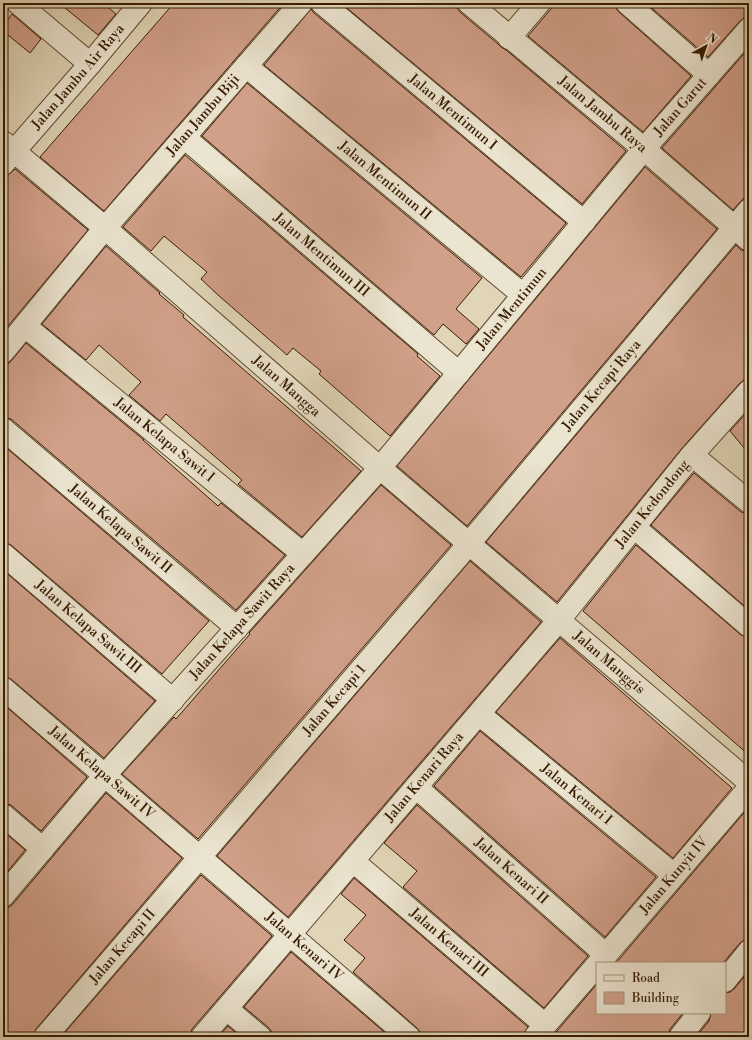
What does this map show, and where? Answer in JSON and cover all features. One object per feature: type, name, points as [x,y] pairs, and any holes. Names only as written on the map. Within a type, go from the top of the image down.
[{"type":"street","points":[[18,3],[90,64]]},
{"type":"street","name":"Jalan Jambu Air Raya","points":[[7,152],[90,64],[141,3]]},
{"type":"street","name":"Jalan Jambu Biji","points":[[3,352],[105,228],[301,3]]},
{"type":"street","name":"Jalan Mentimun I","points":[[322,3],[584,222]]},
{"type":"street","name":"Jalan Jambu Raya","points":[[469,3],[509,38],[644,149],[742,234]]},
{"type":"street","points":[[509,38],[539,3]]},
{"type":"street","points":[[626,3],[708,75]]},
{"type":"street","name":"Jalan Garut","points":[[644,149],[749,29]]},
{"type":"street","name":"Jalan Mentimun II","points":[[246,66],[523,295]]},
{"type":"street","name":"Jalan Mentimun III","points":[[184,137],[459,372]]},
{"type":"street","name":"Jalan Mentimun","points":[[380,468],[644,149]]},
{"type":"street","name":"Jalan Mangga","points":[[7,152],[105,228],[380,468],[469,543]]},
{"type":"street","name":"Jalan Kecapi Raya","points":[[469,543],[742,234],[749,210]]},
{"type":"street","name":"Jalan Kelapa Sawit I","points":[[25,326],[302,554]]},
{"type":"street","name":"Jalan Kedondong","points":[[559,620],[692,455],[749,391]]},
{"type":"street","name":"Jalan Kelapa Sawit II","points":[[3,429],[237,628]]},
{"type":"street","points":[[692,455],[749,502]]},
{"type":"street","name":"Jalan Kelapa Sawit Raya","points":[[3,896],[106,776],[380,468]]},
{"type":"street","points":[[634,527],[749,626]]},
{"type":"street","name":"Jalan Manggis","points":[[469,543],[749,782]]},
{"type":"street","name":"Jalan Kecapi 1","points":[[200,857],[469,543]]},
{"type":"street","name":"Jalan Kelapa Sawit III","points":[[3,554],[173,700]]},
{"type":"street","name":"Jalan Kenari Raya","points":[[202,1037],[559,620]]},
{"type":"street","name":"Jalan Kelapa Sawit IV","points":[[3,688],[200,857]]},
{"type":"street","name":"Jalan Kenari I","points":[[479,714],[674,874]]},
{"type":"street","name":"Jalan Kenari II","points":[[416,787],[601,961]]},
{"type":"street","name":"Jalan Kunyit IV","points":[[601,961],[749,788]]},
{"type":"street","points":[[3,815],[43,849]]},
{"type":"street","name":"Jalan Kenari IV","points":[[200,857],[409,1037]]},
{"type":"street","name":"Jalan Kecapi II","points":[[45,1037],[200,857]]},
{"type":"street","name":"Jalan Kenari III","points":[[353,861],[540,1031]]},
{"type":"street","points":[[726,980],[749,951]]},
{"type":"street","name":"Jalan Kunyit IV","points":[[540,1031],[596,967]]},
{"type":"street","points":[[227,1009],[260,1037]]},
{"type":"street","points":[[680,1037],[698,1014]]},
{"type":"building","points":[[59,3],[103,3],[116,14],[98,35]]},
{"type":"building","points":[[174,3],[284,3],[104,211],[40,157]]},
{"type":"building","points":[[341,3],[457,3],[457,8],[461,13],[626,151],[582,204]]},
{"type":"building","points":[[556,3],[615,3],[615,7],[619,12],[691,76],[643,132],[528,36]]},
{"type":"building","points":[[646,3],[749,3],[749,17],[745,17],[740,21],[708,57]]},
{"type":"building","points":[[311,9],[566,223],[521,277],[264,65]]},
{"type":"building","points":[[12,14],[41,39],[30,53],[3,31],[3,26]]},
{"type":"building","points":[[749,48],[749,198],[744,198],[733,210],[662,148]]},
{"type":"building","points":[[247,83],[482,278],[456,309],[479,329],[466,344],[443,324],[434,335],[202,136]]},
{"type":"building","points":[[185,155],[418,354],[417,356],[440,376],[390,436],[319,374],[321,371],[293,348],[287,355],[218,295],[201,279],[207,272],[164,236],[151,251],[123,227]]},
{"type":"building","points":[[645,167],[717,229],[467,526],[397,466]]},
{"type":"building","points":[[15,169],[88,230],[3,332],[3,176],[7,176]]},
{"type":"building","points":[[736,245],[741,250],[749,252],[749,379],[745,379],[740,383],[683,447],[557,602],[486,542]]},
{"type":"building","points":[[106,246],[184,315],[183,317],[361,471],[302,537],[238,484],[242,480],[166,414],[160,421],[129,395],[141,382],[99,345],[86,360],[42,324]]},
{"type":"building","points":[[26,343],[144,440],[218,506],[221,503],[285,555],[236,610],[11,419],[3,417],[3,364],[8,364]]},
{"type":"building","points":[[749,410],[749,454],[730,431]]},
{"type":"building","points":[[3,445],[209,621],[162,674],[11,545],[3,542]]},
{"type":"building","points":[[694,473],[741,512],[749,514],[749,610],[651,525]]},
{"type":"building","points":[[381,485],[451,545],[198,839],[122,774],[174,717],[176,719],[250,634],[249,633]]},
{"type":"building","points":[[636,545],[741,635],[749,638],[749,755],[583,611]]},
{"type":"building","points":[[470,561],[541,622],[288,917],[217,856]]},
{"type":"building","points":[[3,570],[155,701],[104,758],[11,679],[3,676]]},
{"type":"building","points":[[560,638],[732,788],[673,858],[496,712]]},
{"type":"building","points":[[3,704],[87,777],[41,831],[11,805],[3,803]]},
{"type":"building","points":[[480,731],[656,877],[605,937],[434,786]]},
{"type":"building","points":[[106,793],[182,858],[36,1029],[33,1037],[3,1037],[3,908],[8,908],[13,904]]},
{"type":"building","points":[[417,805],[588,956],[544,1008],[403,887],[417,871],[384,843]]},
{"type":"building","points":[[749,807],[749,939],[740,943],[724,962],[617,962]]},
{"type":"building","points":[[3,831],[25,850],[3,877]]},
{"type":"building","points":[[201,875],[272,936],[192,1029],[190,1037],[61,1037]]},
{"type":"building","points":[[354,878],[528,1027],[523,1034],[523,1037],[421,1037],[421,1033],[417,1028],[353,972],[365,958],[344,940],[366,915],[341,894]]},
{"type":"building","points":[[291,952],[390,1037],[272,1037],[272,1032],[268,1027],[244,1007]]},
{"type":"building","points":[[749,971],[749,1037],[696,1037],[709,1021],[711,1014],[726,1014],[726,993],[734,989]]},
{"type":"building","points":[[596,985],[596,1014],[682,1014],[670,1029],[668,1037],[552,1037]]},
{"type":"building","points":[[228,1026],[241,1037],[218,1037]]}]
